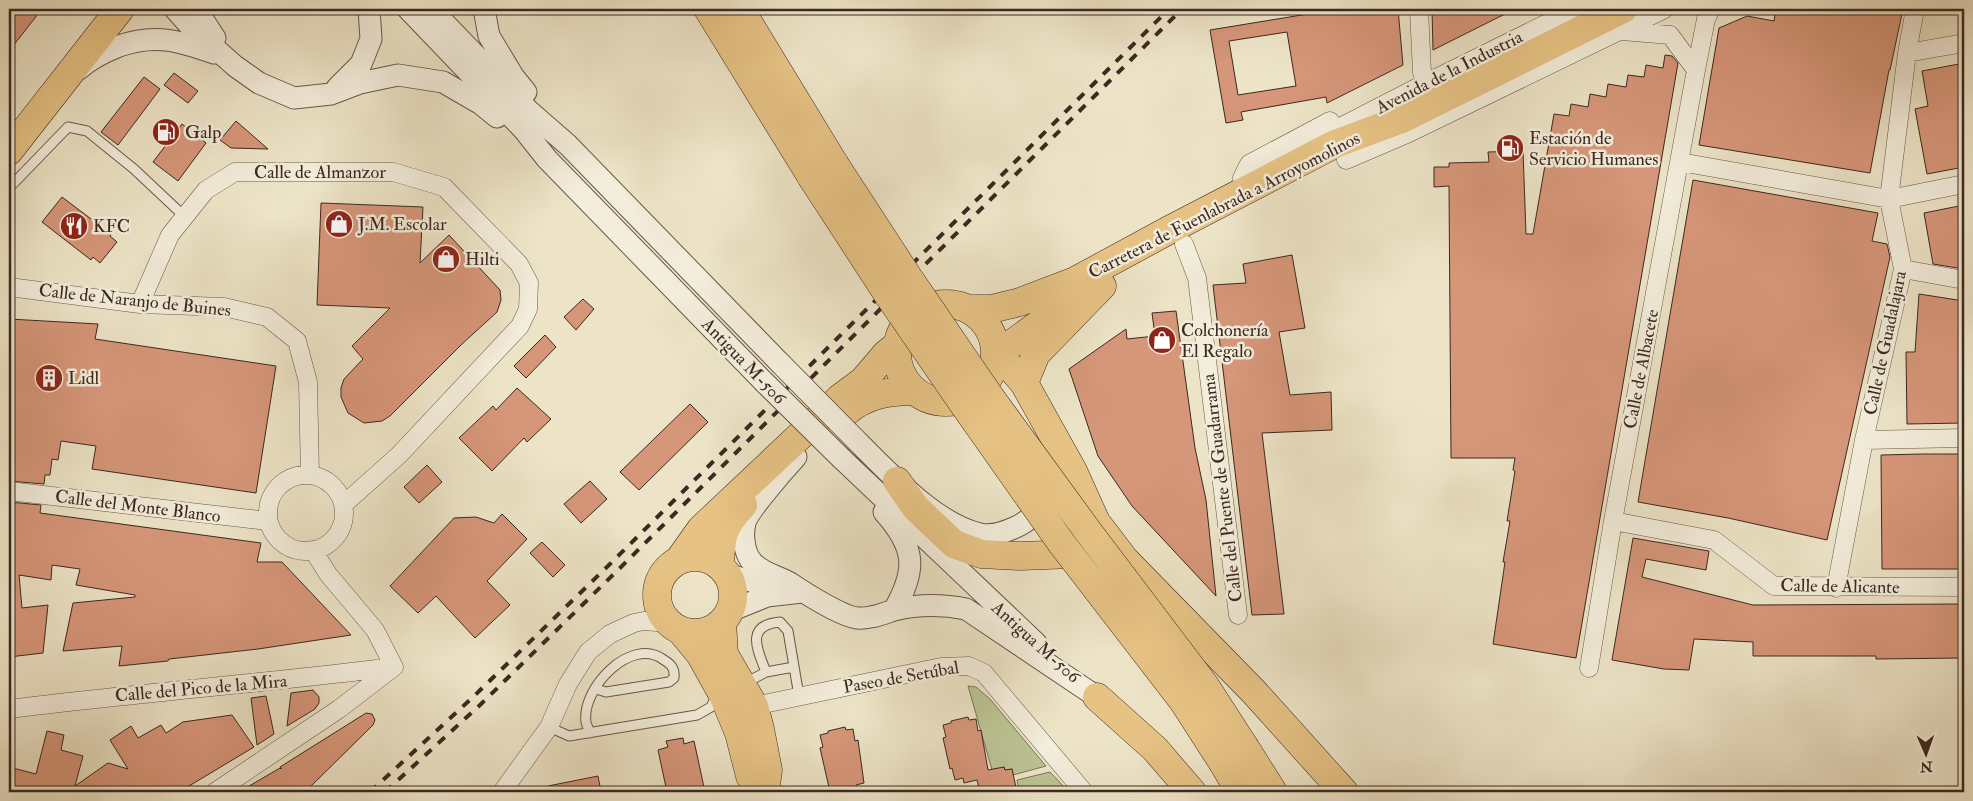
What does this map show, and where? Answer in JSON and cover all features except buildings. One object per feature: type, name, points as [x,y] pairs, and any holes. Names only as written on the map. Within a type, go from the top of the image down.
[{"type":"main road","points":[[9,128],[103,9]]},
{"type":"main road","points":[[9,151],[120,9]]},
{"type":"main road","points":[[708,9],[810,176],[887,293],[1062,544],[1183,701],[1240,792]]},
{"type":"main road","points":[[740,9],[835,165],[908,277],[988,394],[1087,530],[1206,687],[1272,792]]},
{"type":"main road","name":"Avenida de la Industria","points":[[1402,119],[1623,20]]},
{"type":"main road","name":"Carretera de Fuenlabrada a Arroyomolinos","points":[[996,356],[1049,316],[1102,286],[1346,160],[1402,119]]},
{"type":"main road","name":"Carretera de Fuenlabrada a Arroyomolinos","points":[[969,309],[991,309],[1020,302],[1075,281],[1335,144],[1402,119]]},
{"type":"main road","points":[[1024,383],[1036,354],[1102,286]]},
{"type":"main road","points":[[953,304],[969,309],[979,316],[990,329],[996,346],[996,356],[990,377],[979,391],[964,400],[947,403],[929,400],[914,391],[902,377],[897,362],[897,345],[902,331],[912,317],[927,307],[953,304]]},
{"type":"main road","points":[[735,694],[658,608],[657,589],[664,572],[679,560],[701,529],[840,398],[863,381],[886,354],[897,345]]},
{"type":"main road","points":[[996,356],[1010,367],[1024,383],[1073,472],[1096,522],[1125,560],[1254,692],[1344,792]]},
{"type":"main road","points":[[675,627],[692,634],[703,633],[714,629],[726,617],[733,602],[733,592],[724,570],[722,539],[729,519],[750,497],[849,409],[875,394],[914,391]]},
{"type":"main road","points":[[897,481],[916,508],[954,544],[980,554],[1020,556],[1104,555],[1125,560]]},
{"type":"main road","points":[[679,560],[690,557],[711,560],[724,570]]},
{"type":"main road","points":[[726,617],[724,654],[735,694],[768,770],[763,792]]},
{"type":"main road","points":[[1097,697],[1155,749],[1192,792]]},
{"type":"street","points":[[175,9],[191,27],[259,83],[294,98],[331,94],[360,83],[398,75],[443,82],[481,104],[547,159]]},
{"type":"street","points":[[196,9],[224,56]]},
{"type":"street","points":[[331,94],[361,64],[371,38],[369,9]]},
{"type":"street","name":"Antigua M-506","points":[[408,9],[524,130],[547,159],[763,381],[1017,626],[1097,697]]},
{"type":"street","name":"Antigua M-506","points":[[431,9],[529,111],[568,144],[897,481],[954,525],[981,535],[1004,533],[1026,523],[1040,506],[1045,484],[1042,458],[1027,424],[1010,406],[964,400]]},
{"type":"street","points":[[484,9],[490,36],[513,76],[568,144]]},
{"type":"street","points":[[1419,9],[1422,73]]},
{"type":"street","name":"Avenida de la Industria","points":[[1242,178],[1249,164],[1422,73],[1551,9]]},
{"type":"street","name":"Avenida de la Industria","points":[[1020,302],[1131,236],[1424,84],[1576,9]]},
{"type":"street","name":"Avenida de la Industria","points":[[1346,160],[1409,133],[1623,20],[1665,9]]},
{"type":"street","name":"Calle de Albacete","points":[[1589,668],[1613,521],[1696,70],[1706,19],[1711,9]]},
{"type":"street","name":"Calle de Guadalajara","points":[[1836,588],[1864,440],[1903,269],[1889,199],[1907,53],[1915,9]]},
{"type":"street","points":[[1623,20],[1670,35],[1696,70]]},
{"type":"street","points":[[47,101],[89,60],[132,42],[154,38],[169,39],[224,56]]},
{"type":"street","points":[[1907,53],[1964,43]]},
{"type":"street","points":[[1680,162],[1889,199],[1964,184]]},
{"type":"street","name":"Calle de Almanzor","points":[[140,304],[170,235],[206,190],[235,172],[392,172],[444,187],[519,264],[529,283],[528,309],[520,326],[399,455],[343,505]]},
{"type":"street","name":"Calle del Puente de Guadarrama","points":[[1184,244],[1197,278],[1238,615]]},
{"type":"street","points":[[1903,269],[1964,280]]},
{"type":"street","name":"Calle de Naranjo de Buines","points":[[9,287],[140,304],[224,307],[266,317],[297,341],[308,382],[310,475]]},
{"type":"street","points":[[1864,440],[1964,438]]},
{"type":"street","points":[[796,457],[745,522],[746,550],[752,562],[765,572],[834,609],[856,618],[878,617],[894,610],[925,605],[943,604],[966,609],[1097,697]]},
{"type":"street","points":[[842,459],[873,500],[895,525],[909,552],[910,571],[906,590],[894,610]]},
{"type":"street","points":[[310,475],[322,478],[332,485],[339,494],[343,505],[344,517],[341,529],[334,539],[325,546],[307,552],[290,548],[280,541],[272,532],[268,521],[269,503],[278,487],[287,480],[298,476],[310,475]]},
{"type":"street","name":"Calle del Monte Blanco","points":[[9,491],[268,521]]},
{"type":"street","name":"Calle de Alicante","points":[[1613,521],[1714,540],[1774,586],[1836,588],[1964,586]]},
{"type":"street","points":[[215,792],[339,710],[394,668],[375,630],[328,574],[313,550]]},
{"type":"street","points":[[724,570],[758,582],[795,587]]},
{"type":"street","points":[[726,617],[767,596],[795,587]]},
{"type":"street","points":[[502,792],[549,727],[568,684],[588,652],[610,634],[634,623],[644,622],[675,627]]},
{"type":"street","name":"Paseo de Setúbal","points":[[735,694],[799,696],[941,667],[969,666],[984,673],[1084,792]]},
{"type":"street","name":"Calle del Pico de la Mira","points":[[9,709],[102,697],[394,668]]},
{"type":"lane","points":[[9,159],[47,101]]},
{"type":"lane","points":[[9,188],[68,127],[87,131],[134,168],[185,217]]},
{"type":"lane","points":[[766,672],[756,640],[760,628],[769,623],[780,622],[788,631],[799,696]]},
{"type":"lane","points":[[590,733],[586,715],[596,689],[605,675],[618,663],[633,655],[648,652],[662,658],[672,666],[675,673],[674,678],[669,682],[606,692],[596,689]]},
{"type":"lane","points":[[549,727],[569,736],[697,715],[735,694],[766,672],[794,667]]},
{"type":"green space","points":[[968,686],[976,687],[990,699],[1046,766],[1013,775],[1012,769],[1005,770],[1004,767],[992,770]]},
{"type":"green space","points":[[1050,772],[1069,792],[1019,792],[1017,780]]},
{"type":"railway","points":[[370,792],[472,698],[610,564],[1169,9]]},
{"type":"railway","points":[[385,792],[480,705],[618,570],[1182,9]]},
{"type":"place","name":"Galp","points":[[166,132]]},
{"type":"place","name":"Estación de Servicio Humanes","points":[[1510,148]]},
{"type":"place","name":"J.M. Escolar","points":[[339,224]]},
{"type":"place","name":"KFC","points":[[74,226]]},
{"type":"place","name":"Hilti","points":[[446,259]]},
{"type":"place","name":"Colchonería El Regalo","points":[[1162,340]]},
{"type":"place","name":"Lidl","points":[[49,378]]}]
